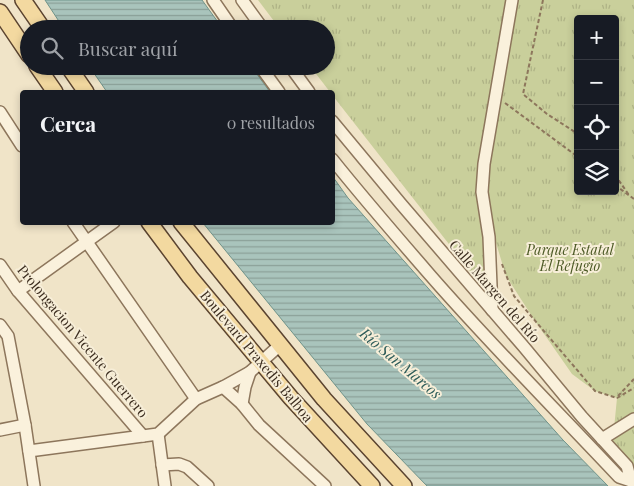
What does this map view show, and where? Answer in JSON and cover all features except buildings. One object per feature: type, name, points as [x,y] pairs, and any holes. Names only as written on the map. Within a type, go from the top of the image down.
[{"type":"main road","points":[[23,0],[37,20]]},
{"type":"main road","points":[[2,19],[20,43]]},
{"type":"main road","points":[[43,75],[54,90]]},
{"type":"main road","points":[[74,75],[85,90]]},
{"type":"main road","name":"Boulevard Praxedis Balboa","points":[[150,225],[256,367],[291,398],[372,486]]},
{"type":"main road","name":"Boulevard Praxedis Balboa","points":[[183,225],[324,399],[404,486]]},
{"type":"street","points":[[213,0],[227,20]]},
{"type":"street","points":[[242,0],[256,20]]},
{"type":"street","points":[[492,310],[489,237],[482,192],[484,164],[512,0]]},
{"type":"street","points":[[267,75],[278,90]]},
{"type":"street","points":[[297,75],[308,90]]},
{"type":"street","points":[[0,112],[20,143]]},
{"type":"street","name":"Calle Margen del Río","points":[[335,125],[627,466],[632,483]]},
{"type":"street","name":"Calle Margen del Río","points":[[335,164],[425,270],[507,360],[619,477],[632,483]]},
{"type":"street","points":[[75,225],[196,399]]},
{"type":"street","points":[[18,290],[110,225]]},
{"type":"street","name":"Prolongacion Vicente Guerrero","points":[[0,265],[18,290],[143,436]]},
{"type":"street","points":[[0,325],[8,336],[25,425],[34,486]]},
{"type":"street","points":[[29,451],[158,434],[196,399],[223,387],[256,367],[280,345]]},
{"type":"street","points":[[242,404],[245,387],[256,367]]},
{"type":"street","points":[[223,387],[242,404],[258,425],[325,486]]},
{"type":"street","points":[[602,439],[634,418]]},
{"type":"street","points":[[0,430],[25,425]]},
{"type":"street","points":[[158,434],[164,486]]},
{"type":"street","points":[[162,465],[179,464],[187,467],[208,486]]},
{"type":"path","points":[[543,0],[523,94],[547,114],[574,131]]},
{"type":"path","points":[[499,99],[574,154]]},
{"type":"path","points":[[619,181],[629,195]]},
{"type":"path","points":[[619,188],[634,199]]},
{"type":"path","points":[[501,260],[514,296],[595,391],[617,398],[634,388]]},
{"type":"path","points":[[617,398],[634,378]]},
{"type":"green space","name":"Parque Estatal El Refugio","points":[[258,0],[634,0],[634,486],[610,469],[617,398],[595,391],[572,374],[506,276],[496,243],[488,294],[335,99],[335,90],[328,90],[317,75],[335,75],[335,20],[273,20]]},
{"type":"water","points":[[45,0],[202,0],[216,20],[58,20]]},
{"type":"water","points":[[95,75],[258,75],[269,90],[106,90]]},
{"type":"water","name":"Río San Marcos","points":[[335,180],[348,198],[563,440],[608,486],[427,486],[367,424],[205,225],[335,225]]}]
